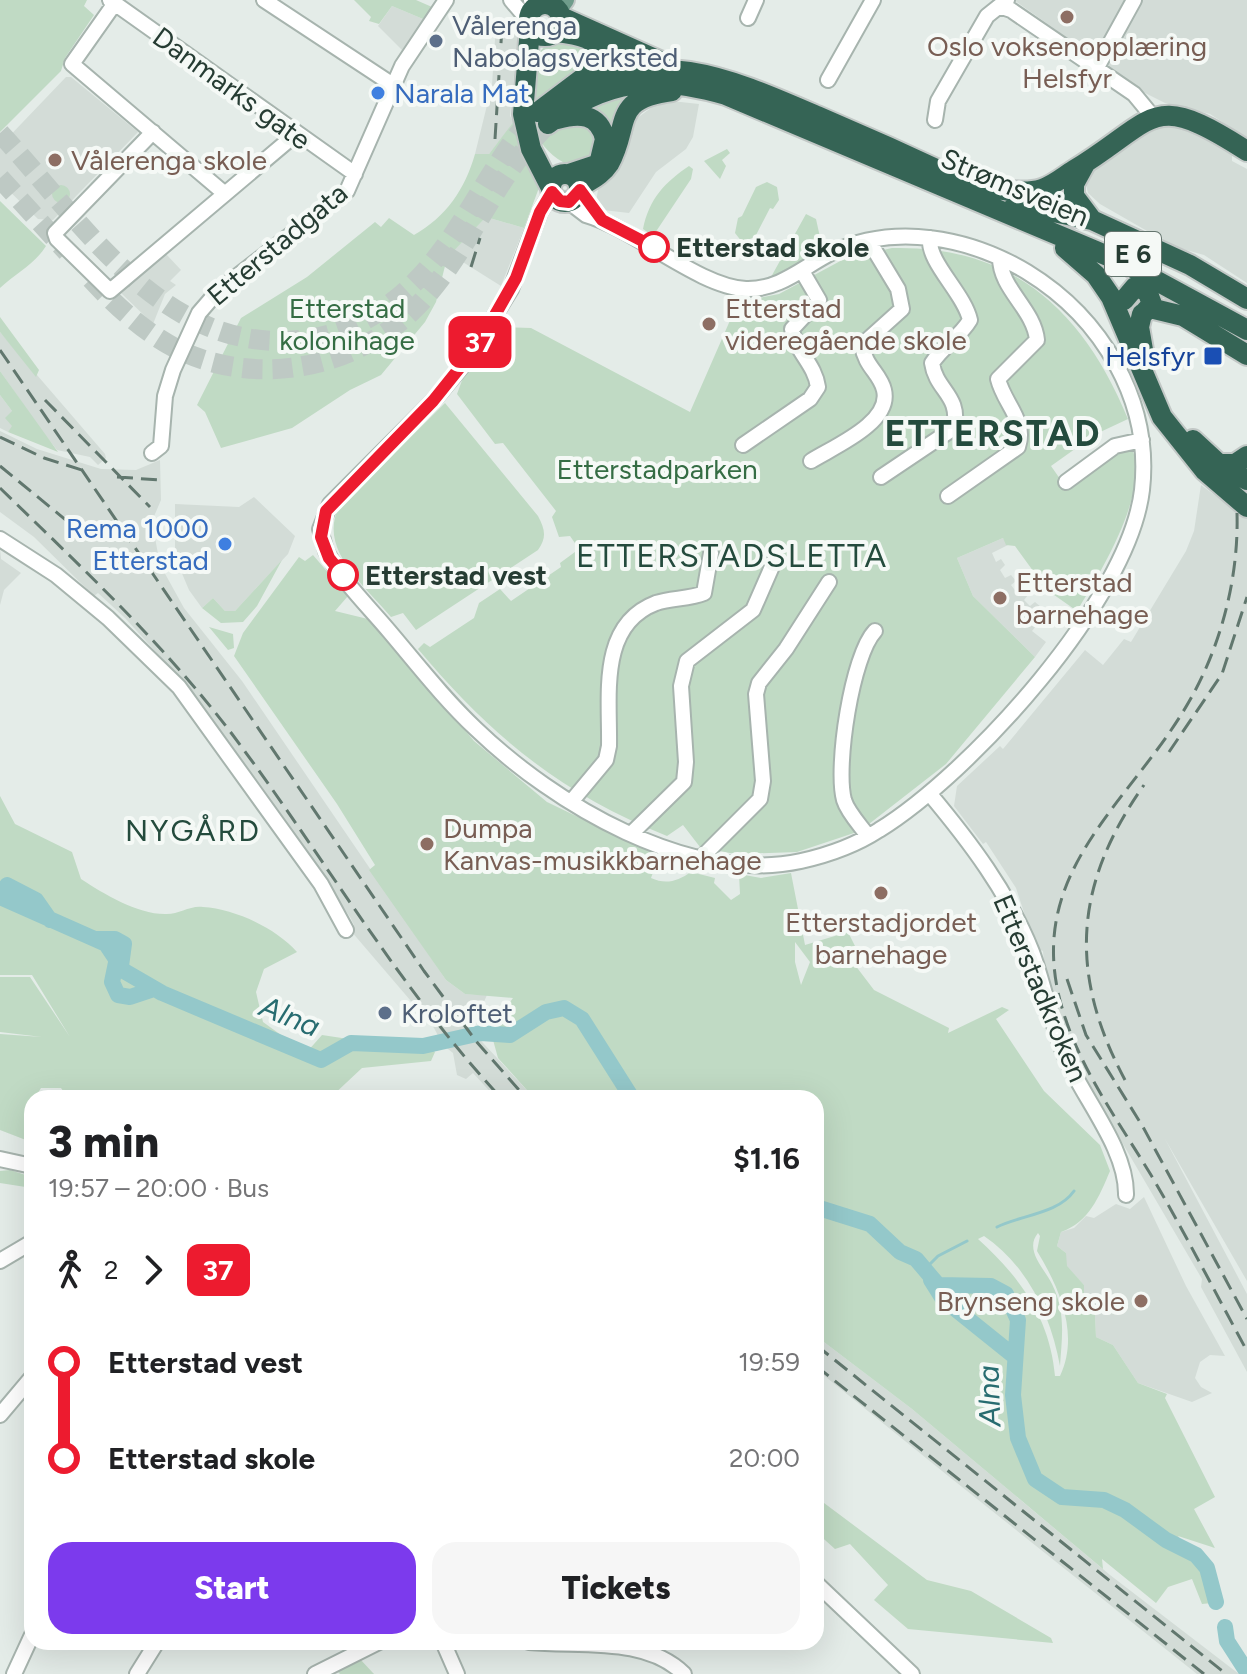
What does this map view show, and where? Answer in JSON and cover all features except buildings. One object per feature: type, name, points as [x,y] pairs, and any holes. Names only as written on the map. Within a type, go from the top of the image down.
[{"type":"highway","points":[[547,14],[527,68],[523,104],[529,137],[566,188]]},
{"type":"highway","name":"E 6","points":[[547,14],[636,53],[685,70],[730,79],[804,119]]},
{"type":"highway","name":"E 6","points":[[546,119],[561,95],[598,66],[602,53],[591,41],[547,14]]},
{"type":"highway","name":"E 6","points":[[561,95],[597,77],[619,72],[685,70]]},
{"type":"highway","name":"E 6","points":[[546,119],[583,99],[624,85],[662,82],[699,88],[804,119]]},
{"type":"highway","points":[[566,188],[608,164],[622,119],[634,104],[654,94],[699,88]]},
{"type":"highway","points":[[968,184],[1037,190],[1085,164],[1145,114],[1198,121],[1247,151]]},
{"type":"highway","points":[[546,119],[583,115],[595,121],[604,133],[605,148],[599,164],[566,188]]},
{"type":"highway","name":"Strømsveien","points":[[804,119],[968,184],[1011,209],[1157,265],[1247,315]]},
{"type":"highway","name":"Strømsveien","points":[[804,119],[1011,209],[1152,276],[1247,330]]},
{"type":"highway","points":[[1085,164],[1074,184],[1074,196],[1092,220]]},
{"type":"highway","points":[[1011,209],[1092,220],[1190,265],[1247,299]]},
{"type":"highway","points":[[1011,209],[1107,279],[1137,309],[1183,316],[1247,355]]},
{"type":"highway","points":[[1137,309],[1175,297],[1220,314]]},
{"type":"highway","points":[[1137,309],[1141,342],[1158,389],[1185,430],[1219,464],[1247,480]]},
{"type":"highway","points":[[1137,309],[1143,378],[1162,417],[1205,471],[1242,500]]},
{"type":"highway","points":[[1219,464],[1235,464],[1247,456]]},
{"type":"street","points":[[264,0],[393,85]]},
{"type":"street","name":"Etterstadgata","points":[[152,453],[161,446],[168,386],[204,306],[347,191],[408,54],[446,0]]},
{"type":"street","points":[[511,0],[547,14]]},
{"type":"street","points":[[748,18],[756,0]]},
{"type":"street","points":[[828,80],[873,0]]},
{"type":"street","points":[[1096,69],[1134,0]]},
{"type":"street","points":[[112,2],[72,64],[224,193]]},
{"type":"street","name":"Danmarks gate","points":[[112,2],[355,174]]},
{"type":"street","points":[[935,120],[938,101],[983,23],[1005,4],[1096,69],[1145,114]]},
{"type":"street","points":[[153,132],[55,235],[110,291],[296,134]]},
{"type":"street","points":[[566,188],[586,215],[600,219],[734,287],[773,286],[831,253],[869,241],[930,238],[971,245],[1000,258],[1053,291],[1099,338],[1132,395],[1144,465],[1137,516],[1126,545],[1091,607],[1011,713],[929,793],[868,836],[834,852],[786,864],[743,865],[701,858],[632,833],[571,802],[524,771],[456,709],[334,565],[321,537],[322,521],[330,504],[433,401],[478,345],[516,278],[538,219],[566,188]]},
{"type":"street","points":[[881,477],[954,428],[955,403],[933,373],[932,363],[939,352],[963,332],[970,320],[967,304],[931,252],[930,238]]},
{"type":"street","points":[[811,461],[876,418],[885,404],[884,387],[865,361],[862,345],[902,309],[898,289],[869,241]]},
{"type":"street","points":[[948,496],[1018,447],[1022,435],[1021,424],[1001,393],[998,379],[1037,340],[1035,324],[1005,278],[1000,258]]},
{"type":"street","points":[[743,445],[810,399],[818,387],[817,373],[794,341],[792,329],[819,300],[802,271]]},
{"type":"street","points":[[1066,482],[1115,446],[1142,440]]},
{"type":"street","points":[[0,539],[56,575],[108,618],[179,687],[321,884],[346,930]]},
{"type":"street","points":[[571,802],[606,760],[611,657],[616,641],[625,625],[654,604],[704,593],[711,553]]},
{"type":"street","points":[[632,833],[684,782],[686,762],[681,686],[687,661],[753,610],[774,562]]},
{"type":"street","points":[[701,858],[760,799],[763,781],[756,694],[759,683],[786,649],[829,582]]},
{"type":"street","points":[[868,836],[844,800],[842,766],[859,660],[867,639],[875,631]]},
{"type":"street","name":"Etterstadkroken","points":[[929,793],[981,859],[1015,915],[1038,970],[1063,1053],[1106,1129],[1126,1183],[1126,1195]]},
{"type":"street","points":[[0,1159],[24,1164]]},
{"type":"street","points":[[0,1261],[24,1247]]},
{"type":"street","points":[[0,1415],[24,1386]]},
{"type":"street","points":[[824,1591],[912,1674]]},
{"type":"street","points":[[14,1674],[25,1650]]},
{"type":"street","points":[[137,1674],[152,1650]]},
{"type":"street","points":[[315,1674],[363,1650]]},
{"type":"street","points":[[446,1650],[457,1674]]},
{"type":"street","points":[[650,1650],[684,1674]]},
{"type":"shaded area","points":[[1014,0],[1247,0],[1247,138],[1210,114],[1165,103],[1145,93]]},
{"type":"shaded area","points":[[392,6],[423,19],[402,50],[378,26]]},
{"type":"shaded area","points":[[496,24],[518,34],[510,116],[514,123],[489,154],[475,154],[492,85]]},
{"type":"shaded area","name":"Vålerenga skole","points":[[66,77],[71,77],[138,132],[53,220],[38,219],[0,182],[0,146]]},
{"type":"shaded area","points":[[662,100],[699,104],[693,137],[686,149],[656,172],[629,213],[603,210],[596,204],[598,189],[633,121]]},
{"type":"shaded area","points":[[1182,123],[1232,152],[1232,161],[1247,169],[1247,283],[1204,255],[1175,247],[1100,204],[1088,193],[1086,185],[1096,163],[1142,129]]},
{"type":"shaded area","points":[[486,217],[524,228],[501,286],[450,254]]},
{"type":"shaded area","points":[[166,254],[181,270],[170,281],[176,285],[165,294],[153,324],[120,292]]},
{"type":"shaded area","points":[[0,332],[105,454],[106,458],[98,465],[90,457],[57,450],[42,431],[0,371]]},
{"type":"shaded area","points":[[0,395],[12,411],[13,426],[8,432],[0,428]]},
{"type":"shaded area","points":[[0,431],[37,449],[101,469],[136,470],[160,460],[161,500],[152,521],[158,554],[155,563],[163,570],[184,608],[242,681],[446,980],[465,994],[487,995],[471,1030],[527,1090],[489,1090],[473,1073],[466,1079],[457,1075],[453,1053],[443,1045],[434,1028],[351,931],[354,925],[350,917],[196,696],[125,618],[98,593],[94,596],[34,537],[0,512]]},
{"type":"shaded area","points":[[1201,485],[1247,519],[1247,1281],[1165,1139],[1247,1294],[1247,1372],[1201,1287],[1202,1279],[1068,1050],[1045,974],[1043,951],[1036,949],[1016,888],[986,842],[983,844],[954,806],[957,786],[1000,746],[1003,749],[1085,650],[1103,665],[1124,639],[1131,642],[1186,551],[1194,531]]},
{"type":"shaded area","points":[[254,497],[295,536],[288,554],[235,611],[225,611],[213,598],[202,608],[189,590],[175,557],[175,504],[239,507]]},
{"type":"shaded area","name":"Etterstad barnehage","points":[[1003,538],[1008,545],[992,553],[996,562],[1001,559],[1005,565],[1000,570],[1005,578],[1011,575],[1016,581],[1011,585],[1017,593],[1022,589],[1028,595],[1024,600],[1030,606],[1035,602],[1047,612],[1032,631],[1046,642],[1035,657],[973,596],[957,558]]},
{"type":"shaded area","points":[[0,549],[1,559],[21,573],[4,590],[0,605]]},
{"type":"shaded area","name":"Brynseng skole","points":[[1144,1197],[1186,1286],[1225,1356],[1210,1355],[1200,1362],[1195,1378],[1201,1387],[1212,1393],[1192,1402],[1138,1383],[1113,1345],[1096,1337],[1095,1315],[1084,1296],[1084,1285],[1066,1266],[1066,1253],[1057,1246],[1061,1232],[1074,1228],[1086,1216],[1094,1218],[1116,1204],[1130,1209]]},
{"type":"shaded area","points":[[824,1342],[912,1409],[1110,1575],[1239,1674],[1197,1674],[824,1375]]},
{"type":"green space","points":[[0,0],[87,0],[84,6],[94,15],[65,58],[61,71],[0,132]]},
{"type":"green space","points":[[354,0],[416,0],[432,7],[423,19],[392,6],[379,24],[369,21],[371,17]]},
{"type":"green space","points":[[567,38],[592,45],[596,53],[594,62],[530,104],[552,128],[572,118],[593,125],[602,146],[595,160],[582,168],[559,160],[543,144],[532,124],[527,101],[528,78],[535,58],[548,44]]},
{"type":"green space","points":[[630,95],[610,129],[593,112],[594,107]]},
{"type":"green space","name":"Etterstad kolonihage","points":[[515,120],[540,185],[524,228],[486,217],[447,258],[436,302],[425,322],[381,375],[350,390],[292,428],[221,448],[205,412],[197,405],[241,318],[307,277],[375,222],[381,227],[389,218],[414,235],[425,228],[453,201],[466,179],[475,154],[489,154]]},
{"type":"green space","points":[[727,149],[730,153],[722,160],[726,166],[720,179],[704,161]]},
{"type":"green space","points":[[689,166],[693,169],[691,179],[653,236],[643,229],[649,209],[665,185]]},
{"type":"green space","points":[[767,182],[777,187],[779,200],[773,209],[770,208],[755,237],[742,242],[735,233],[738,218],[742,216],[756,187]]},
{"type":"green space","points":[[61,185],[70,194],[61,203],[52,194]]},
{"type":"green space","points":[[0,201],[46,246],[31,264],[0,288]]},
{"type":"green space","points":[[806,214],[816,219],[823,251],[771,277]]},
{"type":"green space","name":"Etterstadparken","points":[[892,248],[935,250],[974,258],[1008,273],[1039,292],[1066,317],[1090,347],[1128,419],[1096,434],[1051,466],[1065,486],[1122,449],[1133,451],[1136,469],[1128,511],[1109,556],[1077,611],[1047,590],[1015,546],[1006,545],[1003,538],[957,558],[973,596],[1035,657],[946,764],[860,831],[797,852],[735,854],[700,847],[683,825],[667,836],[593,801],[530,759],[473,709],[418,649],[424,643],[430,647],[474,618],[479,603],[500,589],[511,601],[561,567],[560,563],[579,549],[570,536],[559,537],[552,517],[556,511],[503,443],[495,444],[457,394],[464,375],[501,327],[531,328],[690,412],[735,309],[748,300],[779,294],[844,259]]},
{"type":"green space","points":[[0,317],[39,370],[36,377],[0,332]]},
{"type":"green space","points":[[0,371],[58,452],[8,432],[12,426],[5,418],[12,411],[0,395]]},
{"type":"green space","points":[[445,403],[538,516],[544,537],[538,550],[416,630],[403,613],[391,617],[358,581],[340,554],[334,524],[338,509]]},
{"type":"green space","points":[[313,555],[348,596],[335,611],[372,620],[474,741],[547,802],[659,856],[651,878],[672,881],[691,872],[715,878],[714,883],[731,900],[740,894],[739,874],[761,878],[791,873],[805,945],[848,932],[860,956],[855,965],[874,990],[949,1028],[948,1033],[1002,1007],[1009,1010],[996,1019],[1044,1091],[1100,1145],[1110,1171],[1092,1208],[1079,1222],[1061,1232],[1057,1246],[1066,1253],[1067,1266],[1084,1285],[1084,1296],[1095,1315],[1096,1337],[1113,1345],[1138,1383],[1167,1394],[1165,1398],[1215,1497],[1194,1509],[1215,1548],[1178,1536],[1200,1565],[1212,1603],[1202,1604],[1192,1579],[1168,1587],[1156,1603],[1102,1559],[1103,1569],[912,1409],[824,1342],[824,1090],[527,1090],[498,1058],[490,1029],[513,998],[465,994],[446,980],[369,870],[375,865],[337,804],[234,656],[243,633],[299,557],[305,561]],"holes":[[[795,942],[810,962],[801,985],[795,962]],[[1038,1233],[1037,1251],[1059,1295],[1067,1327],[1066,1360],[1060,1376],[1055,1376],[1047,1335],[1030,1300],[1007,1268],[978,1239],[984,1236],[1000,1248],[1025,1277],[1044,1311],[1060,1366],[1061,1315],[1052,1284],[1034,1252],[1034,1239]]]},
{"type":"green space","points":[[282,560],[257,606],[243,622],[221,623],[202,608],[213,598],[225,611],[235,611]]},
{"type":"green space","points":[[209,627],[233,634],[234,648],[228,650]]},
{"type":"green space","points":[[0,796],[15,824],[72,852],[81,879],[111,897],[156,913],[172,914],[198,907],[228,912],[254,921],[288,943],[297,952],[264,969],[256,992],[263,1022],[306,1053],[322,1035],[408,1048],[429,1046],[435,1052],[431,1061],[362,1068],[339,1090],[24,1090],[24,1139],[0,1130],[0,1034],[42,1037],[0,1032],[0,977],[30,977],[70,1037],[32,975],[0,975]]},
{"type":"green space","points":[[10,1170],[24,1174],[24,1187],[0,1183],[0,1171]]},
{"type":"green space","points":[[824,1503],[927,1580],[971,1591],[1051,1638],[1053,1643],[908,1629],[874,1600],[888,1585],[850,1544],[835,1549],[824,1539]]},
{"type":"green space","points":[[359,1658],[374,1674],[340,1674],[333,1667]]},
{"type":"waterway","points":[[7,885],[36,900],[50,920]]},
{"type":"waterway","name":"Alna","points":[[0,897],[106,944],[124,971],[162,993],[321,1060],[351,1043],[423,1046],[481,1033],[510,1035],[546,1012],[564,1008],[582,1019],[627,1090]]},
{"type":"waterway","points":[[97,939],[115,939],[124,944],[121,966]]},
{"type":"waterway","points":[[117,958],[112,982],[118,995],[130,997],[154,989]]},
{"type":"waterway","points":[[997,1227],[1059,1205],[1074,1191]]},
{"type":"waterway","name":"Alna","points":[[824,1210],[870,1224],[900,1252],[916,1259],[938,1285],[991,1286],[1006,1294],[1018,1320],[1013,1395],[1018,1438],[1035,1479],[1062,1497],[1104,1500],[1125,1510],[1166,1540],[1196,1555],[1207,1568],[1216,1602]]},
{"type":"waterway","points":[[925,1269],[938,1256],[967,1241]]},
{"type":"waterway","points":[[931,1280],[943,1299],[1014,1356]]},
{"type":"waterway","name":"Alna","points":[[1225,1627],[1227,1641],[1247,1672]]},
{"type":"tunnel","points":[[0,133],[95,241],[129,275],[166,304],[207,326],[251,339],[300,340],[348,328],[377,313],[404,293],[433,262],[535,114]]},
{"type":"tunnel","points":[[91,279],[144,328],[181,351],[214,363],[247,369],[281,369],[315,364],[377,338],[405,318],[445,273],[500,185],[548,124]]},
{"type":"tunnel","points":[[0,178],[67,252]]},
{"type":"railway","points":[[495,139],[502,27]]},
{"type":"railway","points":[[471,267],[480,238]]},
{"type":"railway","points":[[0,350],[424,971],[476,1041],[519,1090]]},
{"type":"railway","points":[[45,400],[150,507]]},
{"type":"railway","points":[[0,437],[44,458],[85,471]]},
{"type":"railway","points":[[0,466],[89,539]]},
{"type":"railway","points":[[117,477],[160,480]]},
{"type":"railway","points":[[0,488],[120,606],[206,701],[428,1011],[494,1090]]},
{"type":"railway","points":[[1237,513],[1230,592],[1206,669],[1181,715],[1088,843],[1070,876],[1058,911],[1053,949],[1058,992],[1085,1064],[1164,1197],[1247,1351]]},
{"type":"railway","points":[[1169,752],[1222,674],[1247,597]]},
{"type":"railway","points":[[1125,1080],[1094,1003],[1088,966],[1087,930],[1092,894],[1103,858],[1144,785]]},
{"type":"railway","points":[[1067,979],[1086,1035],[1143,1127],[1247,1319]]},
{"type":"railway","points":[[824,1351],[1226,1674]]},
{"type":"railway","points":[[824,1372],[1204,1674]]},
{"type":"bus line","name":"37","points":[[343,575],[329,558],[321,537],[320,529],[326,511],[335,497],[433,401],[478,345],[516,278],[540,212],[552,192],[560,201],[569,202],[577,197],[580,190],[585,201],[602,220],[654,247]]},
{"type":"place","name":"Oslo voksenopplæring Helsfyr","points":[[1067,17]]},
{"type":"place","name":"Vålerenga Nabolagsverksted","points":[[436,41]]},
{"type":"place","name":"Narala Mat","points":[[378,93]]},
{"type":"place","name":"Vålerenga skole","points":[[55,160]]},
{"type":"place","name":"Etterstad skole","points":[[654,247]]},
{"type":"place","name":"Etterstad videregående skole","points":[[709,324]]},
{"type":"place","name":"Helsfyr","points":[[1213,356]]},
{"type":"place","name":"Rema 1000 Etterstad","points":[[225,544]]},
{"type":"place","name":"Etterstad vest","points":[[343,575]]},
{"type":"place","name":"Etterstad barnehage","points":[[1000,598]]},
{"type":"place","name":"Dumpa Kanvas-musikkbarnehage","points":[[427,844]]},
{"type":"place","name":"Etterstadjordet barnehage","points":[[881,893]]},
{"type":"place","name":"Kroloftet","points":[[385,1013]]},
{"type":"place","name":"Brynseng skole","points":[[1141,1301]]},
{"type":"district","name":"ETTERSTAD","points":[[993,433]]},
{"type":"district","name":"ETTERSTADSLETTA","points":[[732,556]]},
{"type":"district","name":"NYGÅRD","points":[[193,830]]}]
